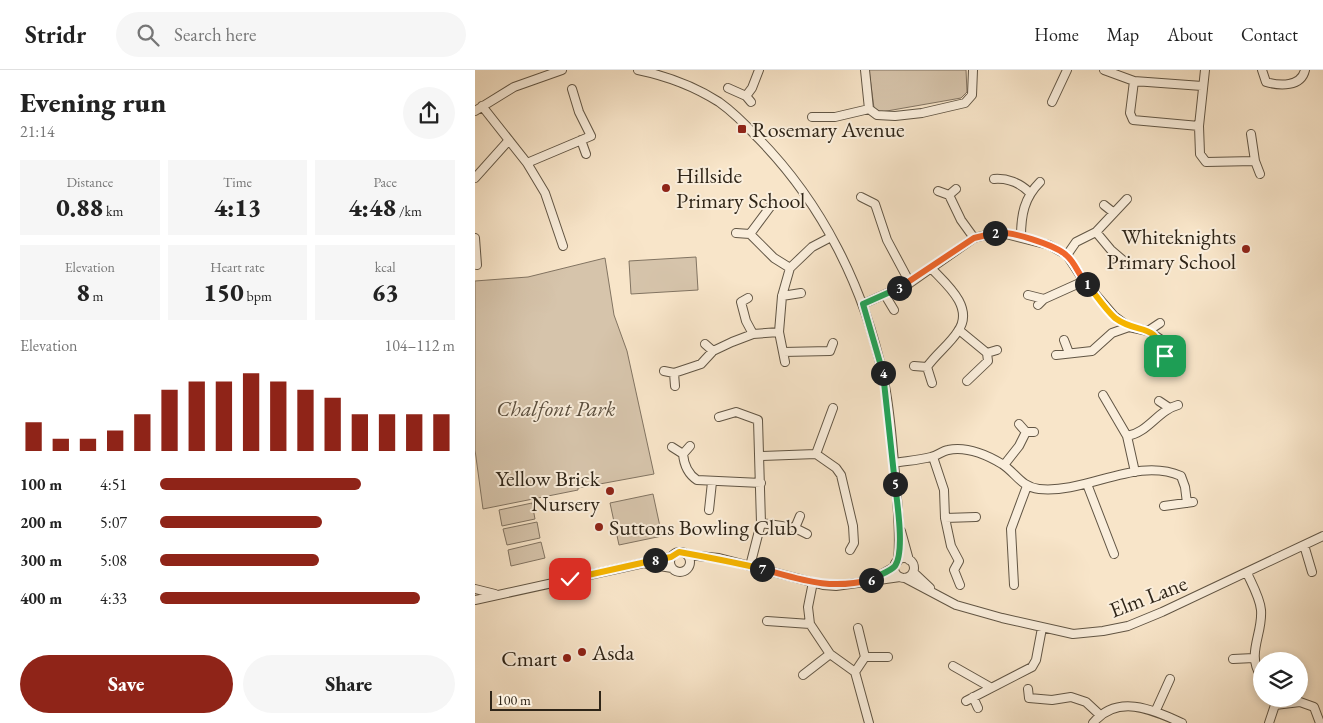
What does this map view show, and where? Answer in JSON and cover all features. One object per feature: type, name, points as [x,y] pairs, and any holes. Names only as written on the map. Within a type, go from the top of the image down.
[{"type":"street","points":[[562,70],[514,86],[478,108],[509,140],[527,163],[545,193],[563,246]]},
{"type":"street","points":[[638,70],[677,80],[727,108],[784,166],[811,202],[831,237],[863,304],[884,378],[899,525],[895,573],[935,593]]},
{"type":"street","points":[[728,88],[749,99],[759,70]]},
{"type":"street","points":[[865,70],[869,109],[877,115],[895,116],[922,113],[965,103],[972,95],[973,70]]},
{"type":"street","points":[[1052,102],[1067,70]]},
{"type":"street","points":[[1105,70],[1134,81],[1202,86]]},
{"type":"street","points":[[1205,70],[1199,126],[1200,154],[1206,162],[1255,161]]},
{"type":"street","points":[[1262,70],[1266,82],[1280,84],[1298,81],[1304,76],[1305,70]]},
{"type":"street","points":[[1134,81],[1130,114],[1133,120],[1199,126]]},
{"type":"street","points":[[527,163],[591,136],[579,112],[572,89]]},
{"type":"street","points":[[812,117],[835,117],[869,109]]},
{"type":"street","points":[[1251,134],[1255,161],[1260,174]]},
{"type":"street","points":[[475,178],[509,140]]},
{"type":"street","points":[[581,140],[586,154]]},
{"type":"street","points":[[994,178],[1001,178],[1022,185],[1029,192]]},
{"type":"street","points":[[1021,237],[1021,215],[1029,192],[1040,182]]},
{"type":"street","points":[[949,196],[956,189]]},
{"type":"street","points":[[937,191],[949,196],[961,220],[974,238]]},
{"type":"street","points":[[861,197],[875,204],[887,240],[910,282]]},
{"type":"street","points":[[875,204],[882,198]]},
{"type":"street","points":[[1067,255],[1076,242],[1096,232],[1127,199]]},
{"type":"street","points":[[1104,205],[1114,212]]},
{"type":"street","points":[[750,234],[767,216],[770,207]]},
{"type":"street","points":[[863,304],[910,282],[974,238],[999,232],[1049,245],[1067,255],[1084,281],[1114,316],[1129,327],[1148,331],[1160,340],[1165,356]]},
{"type":"street","points":[[1096,232],[1111,250],[1118,254],[1125,262]]},
{"type":"street","points":[[736,233],[750,234],[774,258],[790,268]]},
{"type":"street","points":[[785,362],[779,332],[782,296],[790,268],[812,247],[831,237]]},
{"type":"street","points":[[475,238],[477,264]]},
{"type":"street","points":[[1118,254],[1126,251]]},
{"type":"street","points":[[927,367],[959,330],[963,315],[959,300],[931,268]]},
{"type":"street","points":[[1029,295],[1041,302],[1084,281]]},
{"type":"street","points":[[782,296],[801,293]]},
{"type":"street","points":[[885,295],[894,310]]},
{"type":"street","points":[[734,296],[745,300],[746,321],[753,334]]},
{"type":"street","points":[[1148,331],[1160,323]]},
{"type":"street","points":[[1056,355],[1092,351],[1112,333],[1129,327]]},
{"type":"street","points":[[959,330],[987,353],[988,361],[967,380]]},
{"type":"street","points":[[663,371],[674,373],[701,364],[713,351],[753,334],[779,332]]},
{"type":"street","points":[[1064,340],[1069,353]]},
{"type":"street","points":[[783,352],[832,354],[833,343]]},
{"type":"street","points":[[705,344],[713,351]]},
{"type":"street","points":[[987,353],[997,350]]},
{"type":"street","points":[[914,366],[927,367]]},
{"type":"street","points":[[927,367],[932,383]]},
{"type":"street","points":[[674,373],[675,386]]},
{"type":"street","points":[[1103,395],[1127,436],[1135,472]]},
{"type":"street","points":[[1159,401],[1168,408]]},
{"type":"street","points":[[1127,436],[1135,435],[1168,408],[1178,405]]},
{"type":"street","points":[[816,454],[833,408]]},
{"type":"street","points":[[719,417],[736,412],[758,420],[757,442],[761,456],[761,523],[750,566]]},
{"type":"street","points":[[1019,424],[1025,432]]},
{"type":"street","points":[[1025,432],[1034,432]]},
{"type":"street","points":[[1004,465],[1019,446],[1025,432]]},
{"type":"street","points":[[690,446],[683,454],[684,463],[691,476],[697,480],[712,482],[738,481],[761,484]]},
{"type":"street","points":[[672,448],[683,454]]},
{"type":"street","points":[[894,464],[933,457],[947,450],[963,449],[981,453],[1004,465],[1017,480],[1027,486],[1039,489],[1057,489],[1087,484],[1135,472],[1168,471],[1181,476],[1190,502],[1164,506]]},
{"type":"street","points":[[761,456],[816,454],[836,468],[841,475],[853,526],[852,546],[861,549]]},
{"type":"street","points":[[933,457],[944,490],[945,518],[951,546],[959,561]]},
{"type":"street","points":[[709,510],[712,482]]},
{"type":"street","points":[[1087,484],[1114,554]]},
{"type":"street","points":[[1014,585],[1014,549],[1011,529],[1027,486]]},
{"type":"street","points":[[795,528],[800,516]]},
{"type":"street","points":[[945,518],[976,517]]},
{"type":"street","points":[[761,523],[795,528],[807,534]]},
{"type":"street","points":[[899,525],[909,560],[913,566],[913,572],[935,593]]},
{"type":"street","name":"Elm Lane","points":[[935,593],[956,605],[1042,628],[1073,634],[1128,626],[1247,573],[1323,536]]},
{"type":"street","points":[[1304,545],[1312,572]]},
{"type":"street","points":[[475,600],[645,564],[671,557],[679,552],[687,555],[710,557],[836,586],[902,577],[913,572]]},
{"type":"street","points":[[687,555],[689,564]]},
{"type":"street","points":[[671,557],[673,568]]},
{"type":"street","points":[[645,564],[681,571],[689,564],[710,557]]},
{"type":"street","points":[[871,580],[896,564],[909,560]]},
{"type":"street","points":[[959,561],[969,561]]},
{"type":"street","points":[[959,561],[953,570],[960,585]]},
{"type":"street","points":[[1247,573],[1261,609],[1255,652]]},
{"type":"street","points":[[813,582],[808,606],[810,624],[830,654],[855,672],[869,723]]},
{"type":"street","points":[[475,589],[497,594]]},
{"type":"street","points":[[767,621],[810,624]]},
{"type":"street","points":[[855,672],[865,657],[858,628]]},
{"type":"street","points":[[978,708],[969,699],[1031,667],[1036,660],[1042,628]]},
{"type":"street","points":[[803,675],[830,654]]},
{"type":"street","points":[[865,657],[888,657]]},
{"type":"street","points":[[1233,659],[1253,658]]},
{"type":"street","points":[[953,666],[990,687]]},
{"type":"street","points":[[1156,710],[1170,679]]},
{"type":"street","points":[[1028,689],[1026,700],[1052,700],[1071,697],[1086,702],[1100,715]]},
{"type":"street","points":[[1308,704],[1314,706],[1319,723]]},
{"type":"street","points":[[1093,723],[1100,715],[1122,705],[1156,710],[1182,723]]},
{"type":"street","points":[[1269,723],[1273,707]]},
{"type":"green space","points":[[869,70],[966,70],[967,92],[961,98],[881,112],[874,108]]},
{"type":"green space","points":[[696,257],[698,290],[631,294],[629,261]]},
{"type":"green space","name":"Chalfont Park","points":[[605,258],[614,315],[627,351],[654,474],[578,488],[578,490],[483,509],[475,450],[475,281],[528,277]]},
{"type":"green space","points":[[653,494],[662,536],[619,545],[610,503]]},
{"type":"green space","points":[[532,503],[535,519],[502,526],[499,510]]},
{"type":"green space","points":[[537,522],[540,538],[507,545],[503,529]]},
{"type":"green space","points":[[541,542],[545,558],[511,566],[508,550]]},
{"type":"place","name":"Rosemary Avenue","points":[[742,129]]},
{"type":"place","name":"Hillside Primary School","points":[[666,188]]},
{"type":"place","name":"Whiteknights Primary School","points":[[1246,249]]},
{"type":"place","name":"Yellow Brick Nursery","points":[[610,491]]},
{"type":"place","name":"Suttons Bowling Club","points":[[599,527]]},
{"type":"place","name":"Asda","points":[[582,652]]},
{"type":"place","name":"Cmart","points":[[567,658]]},
{"type":"route","points":[[570,579],[645,564],[671,557],[679,552],[687,555],[719,558],[823,585],[836,586],[871,580],[894,567],[898,560],[899,525],[884,378],[863,304],[910,282],[974,238],[999,232],[1049,245],[1067,255],[1084,281],[1114,316],[1129,327],[1148,331],[1160,340],[1165,356]]}]
